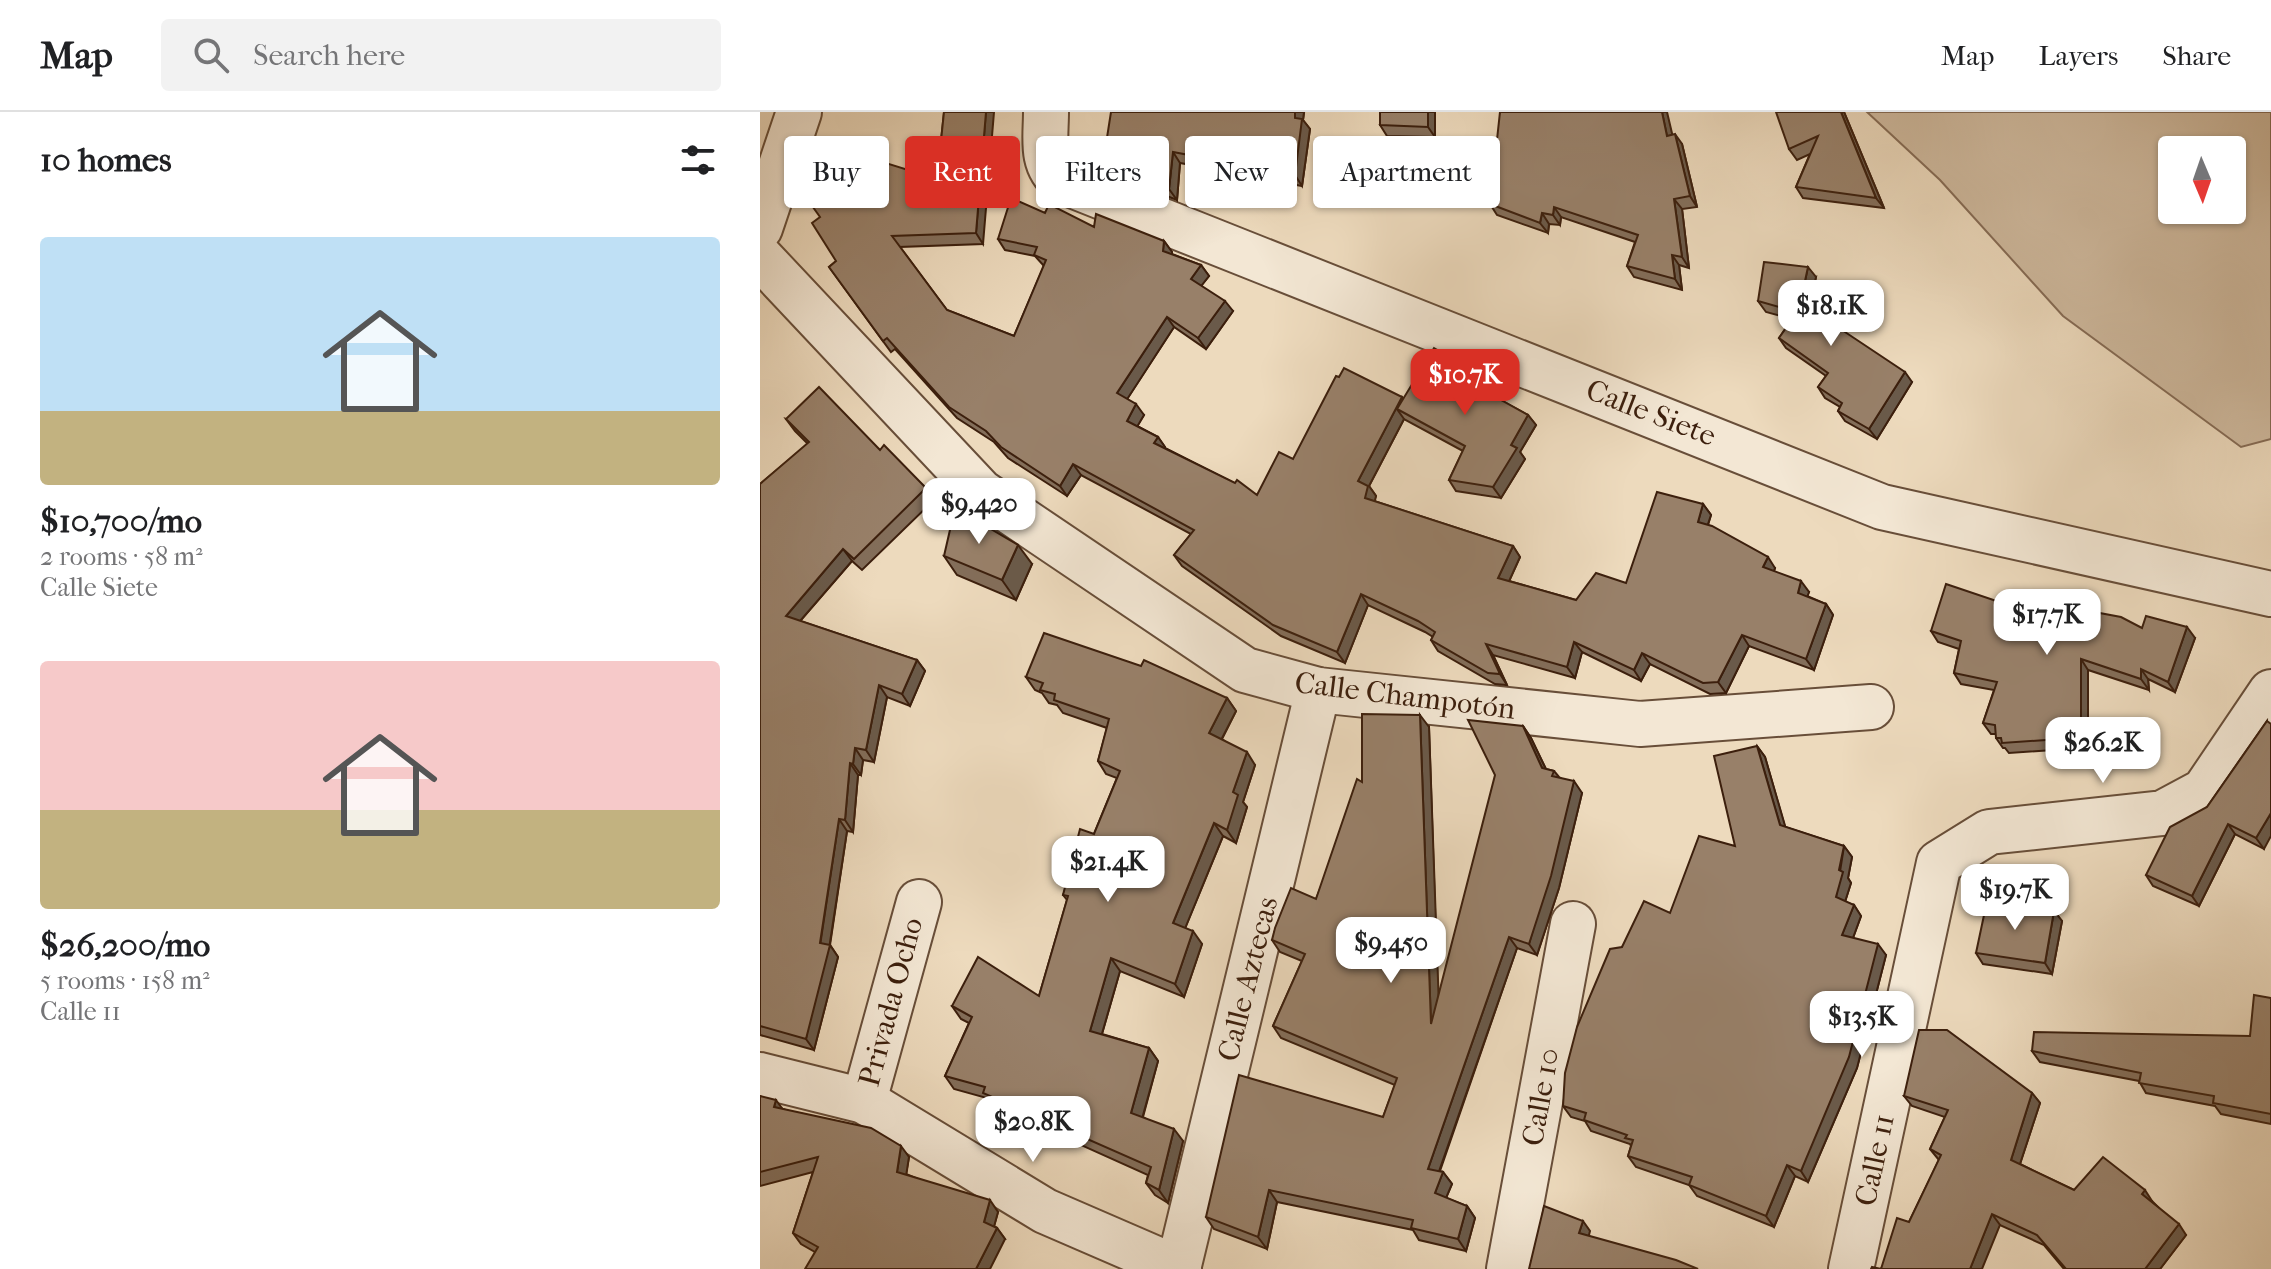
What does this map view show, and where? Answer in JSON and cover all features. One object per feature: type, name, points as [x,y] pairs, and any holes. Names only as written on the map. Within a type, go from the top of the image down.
[{"type":"street","points":[[760,228],[799,112]]},
{"type":"street","name":"Calle Siete","points":[[1046,112],[1046,155],[1050,172],[1062,181],[1882,507],[2271,594]]},
{"type":"street","name":"Calle Champotón","points":[[760,257],[981,492],[1245,670],[1318,690],[1640,724],[1871,707]]},
{"type":"street","name":"Calle Aztecas","points":[[1178,1269],[1318,690]]},
{"type":"street","name":"Calle 11","points":[[1851,1269],[1939,863],[1989,832],[2163,813],[2204,791],[2271,692]]},
{"type":"street","name":"Privada Ocho","points":[[864,1101],[919,902]]},
{"type":"street","name":"Calle 10","points":[[1509,1269],[1573,924]]},
{"type":"street","points":[[760,1075],[864,1101],[1045,1211],[1178,1269]]},
{"type":"shaded area","points":[[1867,112],[2271,112],[2271,439],[2241,447],[2063,316],[1940,180]]},
{"type":"building","points":[[944,112],[986,112],[984,136],[941,136]]},
{"type":"building","points":[[1111,112],[1295,112],[1295,118],[1302,119],[1297,159],[1297,136],[1185,136],[1185,154],[1173,152],[1169,189],[1169,136],[1107,136]]},
{"type":"building","points":[[1380,112],[1428,112],[1428,127],[1380,125]]},
{"type":"building","points":[[1500,112],[1662,112],[1667,136],[1675,134],[1690,196],[1674,199],[1682,257],[1672,255],[1675,279],[1627,266],[1638,235],[1554,207],[1553,215],[1542,213],[1540,223],[1500,208],[1500,136],[1497,136]]},
{"type":"building","points":[[1776,112],[1841,112],[1876,198],[1796,187],[1818,136],[1789,149]]},
{"type":"building","points":[[889,164],[905,169],[905,208],[978,208],[976,233],[892,236],[947,310],[1014,336],[1046,260],[1034,255],[1037,247],[998,239],[1008,208],[1020,208],[1020,202],[1045,213],[1047,208],[1057,208],[1094,227],[1096,214],[1164,241],[1163,251],[1201,265],[1191,279],[1225,301],[1198,338],[1167,317],[1117,393],[1136,404],[1127,421],[1158,437],[1154,443],[1235,483],[1237,480],[1257,495],[1279,452],[1293,459],[1336,376],[1339,377],[1344,368],[1402,397],[1358,481],[1368,486],[1365,498],[1513,546],[1498,578],[1576,600],[1596,573],[1626,583],[1657,492],[1703,504],[1698,522],[1712,526],[1768,557],[1763,567],[1801,581],[1798,593],[1826,604],[1806,659],[1742,635],[1718,682],[1703,683],[1642,653],[1634,670],[1574,642],[1567,667],[1486,644],[1500,674],[1488,673],[1431,640],[1435,632],[1418,621],[1361,594],[1337,652],[1273,625],[1174,555],[1194,530],[1073,464],[1060,486],[1001,447],[986,431],[949,407],[887,338],[883,341],[829,267],[836,261],[812,223],[820,217],[814,208],[889,208]]},
{"type":"building","points":[[1764,262],[1808,267],[1799,309],[1803,304],[1905,372],[1869,429],[1838,411],[1842,403],[1818,387],[1828,373],[1779,338],[1797,312],[1758,301]]},
{"type":"building","points":[[1434,348],[1489,380],[1483,390],[1528,415],[1511,445],[1517,448],[1493,487],[1449,480],[1465,446],[1397,409]]},
{"type":"building","points":[[819,387],[880,450],[884,445],[926,488],[854,559],[843,549],[786,616],[917,660],[902,694],[879,685],[866,750],[855,748],[853,764],[850,763],[845,820],[839,819],[820,943],[830,945],[806,1039],[760,1026],[760,484],[809,442],[786,419]]},
{"type":"building","points":[[955,508],[1018,545],[1002,580],[944,556]]},
{"type":"building","points":[[1946,584],[2026,611],[2030,600],[2121,617],[2142,628],[2146,616],[2187,627],[2168,682],[2141,669],[2141,679],[2081,659],[2081,728],[2060,729],[2060,739],[2002,743],[2001,738],[1996,738],[1995,725],[1983,723],[1997,682],[1954,673],[1961,641],[1931,631]]},
{"type":"building","points":[[1044,633],[1141,666],[1144,660],[1227,698],[1209,733],[1247,752],[1233,792],[1238,795],[1227,830],[1214,823],[1173,923],[1193,931],[1175,984],[1111,958],[1090,1031],[1149,1048],[1131,1113],[1174,1129],[1159,1190],[1146,1183],[1151,1167],[983,1093],[985,1087],[945,1076],[972,1017],[952,1006],[978,957],[1039,996],[1068,896],[1063,895],[1080,829],[1094,834],[1120,771],[1098,761],[1109,719],[1054,700],[1055,694],[1040,690],[1043,683],[1026,677]]},
{"type":"building","points":[[1362,714],[1420,715],[1431,1024],[1495,775],[1468,720],[1523,726],[1542,768],[1554,771],[1552,776],[1574,781],[1551,876],[1529,944],[1509,937],[1428,1169],[1443,1172],[1435,1193],[1467,1206],[1458,1239],[1411,1228],[1413,1220],[1269,1190],[1258,1237],[1206,1217],[1239,1075],[1383,1117],[1397,1078],[1273,1026],[1305,954],[1272,940],[1275,928],[1291,888],[1316,899],[1357,779],[1362,782]]},
{"type":"building","points":[[2267,721],[2271,724],[2271,813],[2256,838],[2228,824],[2192,896],[2146,875],[2170,827],[2207,807]]},
{"type":"building","points":[[1757,746],[1780,825],[1844,846],[1839,870],[1843,872],[1836,897],[1854,905],[1842,935],[1878,944],[1849,1057],[1801,1171],[1787,1165],[1766,1216],[1689,1185],[1692,1177],[1628,1156],[1633,1140],[1625,1138],[1627,1135],[1584,1120],[1586,1113],[1563,1106],[1565,1073],[1577,1027],[1610,949],[1622,947],[1644,901],[1670,913],[1699,836],[1735,846],[1714,756]]},
{"type":"building","points":[[1987,901],[2054,911],[2045,963],[1976,953]]},
{"type":"building","points":[[2254,995],[2271,998],[2271,1114],[2213,1103],[2214,1096],[2139,1083],[2141,1073],[2032,1051],[2034,1032],[2250,1036]]},
{"type":"building","points":[[1919,1030],[1947,1030],[2032,1093],[2011,1160],[2074,1190],[2103,1157],[2145,1190],[2142,1194],[2179,1224],[2145,1269],[2066,1269],[2037,1235],[1992,1214],[1970,1269],[1881,1269],[1897,1218],[1909,1222],[1941,1155],[1930,1149],[1948,1110],[1904,1096]]},
{"type":"building","points":[[760,1096],[776,1100],[774,1107],[871,1128],[901,1146],[897,1172],[990,1200],[984,1222],[997,1228],[976,1269],[805,1269],[818,1247],[793,1233],[818,1157],[760,1172]]},
{"type":"building","points":[[1544,1206],[1583,1221],[1579,1233],[1698,1269],[1529,1269]]}]
